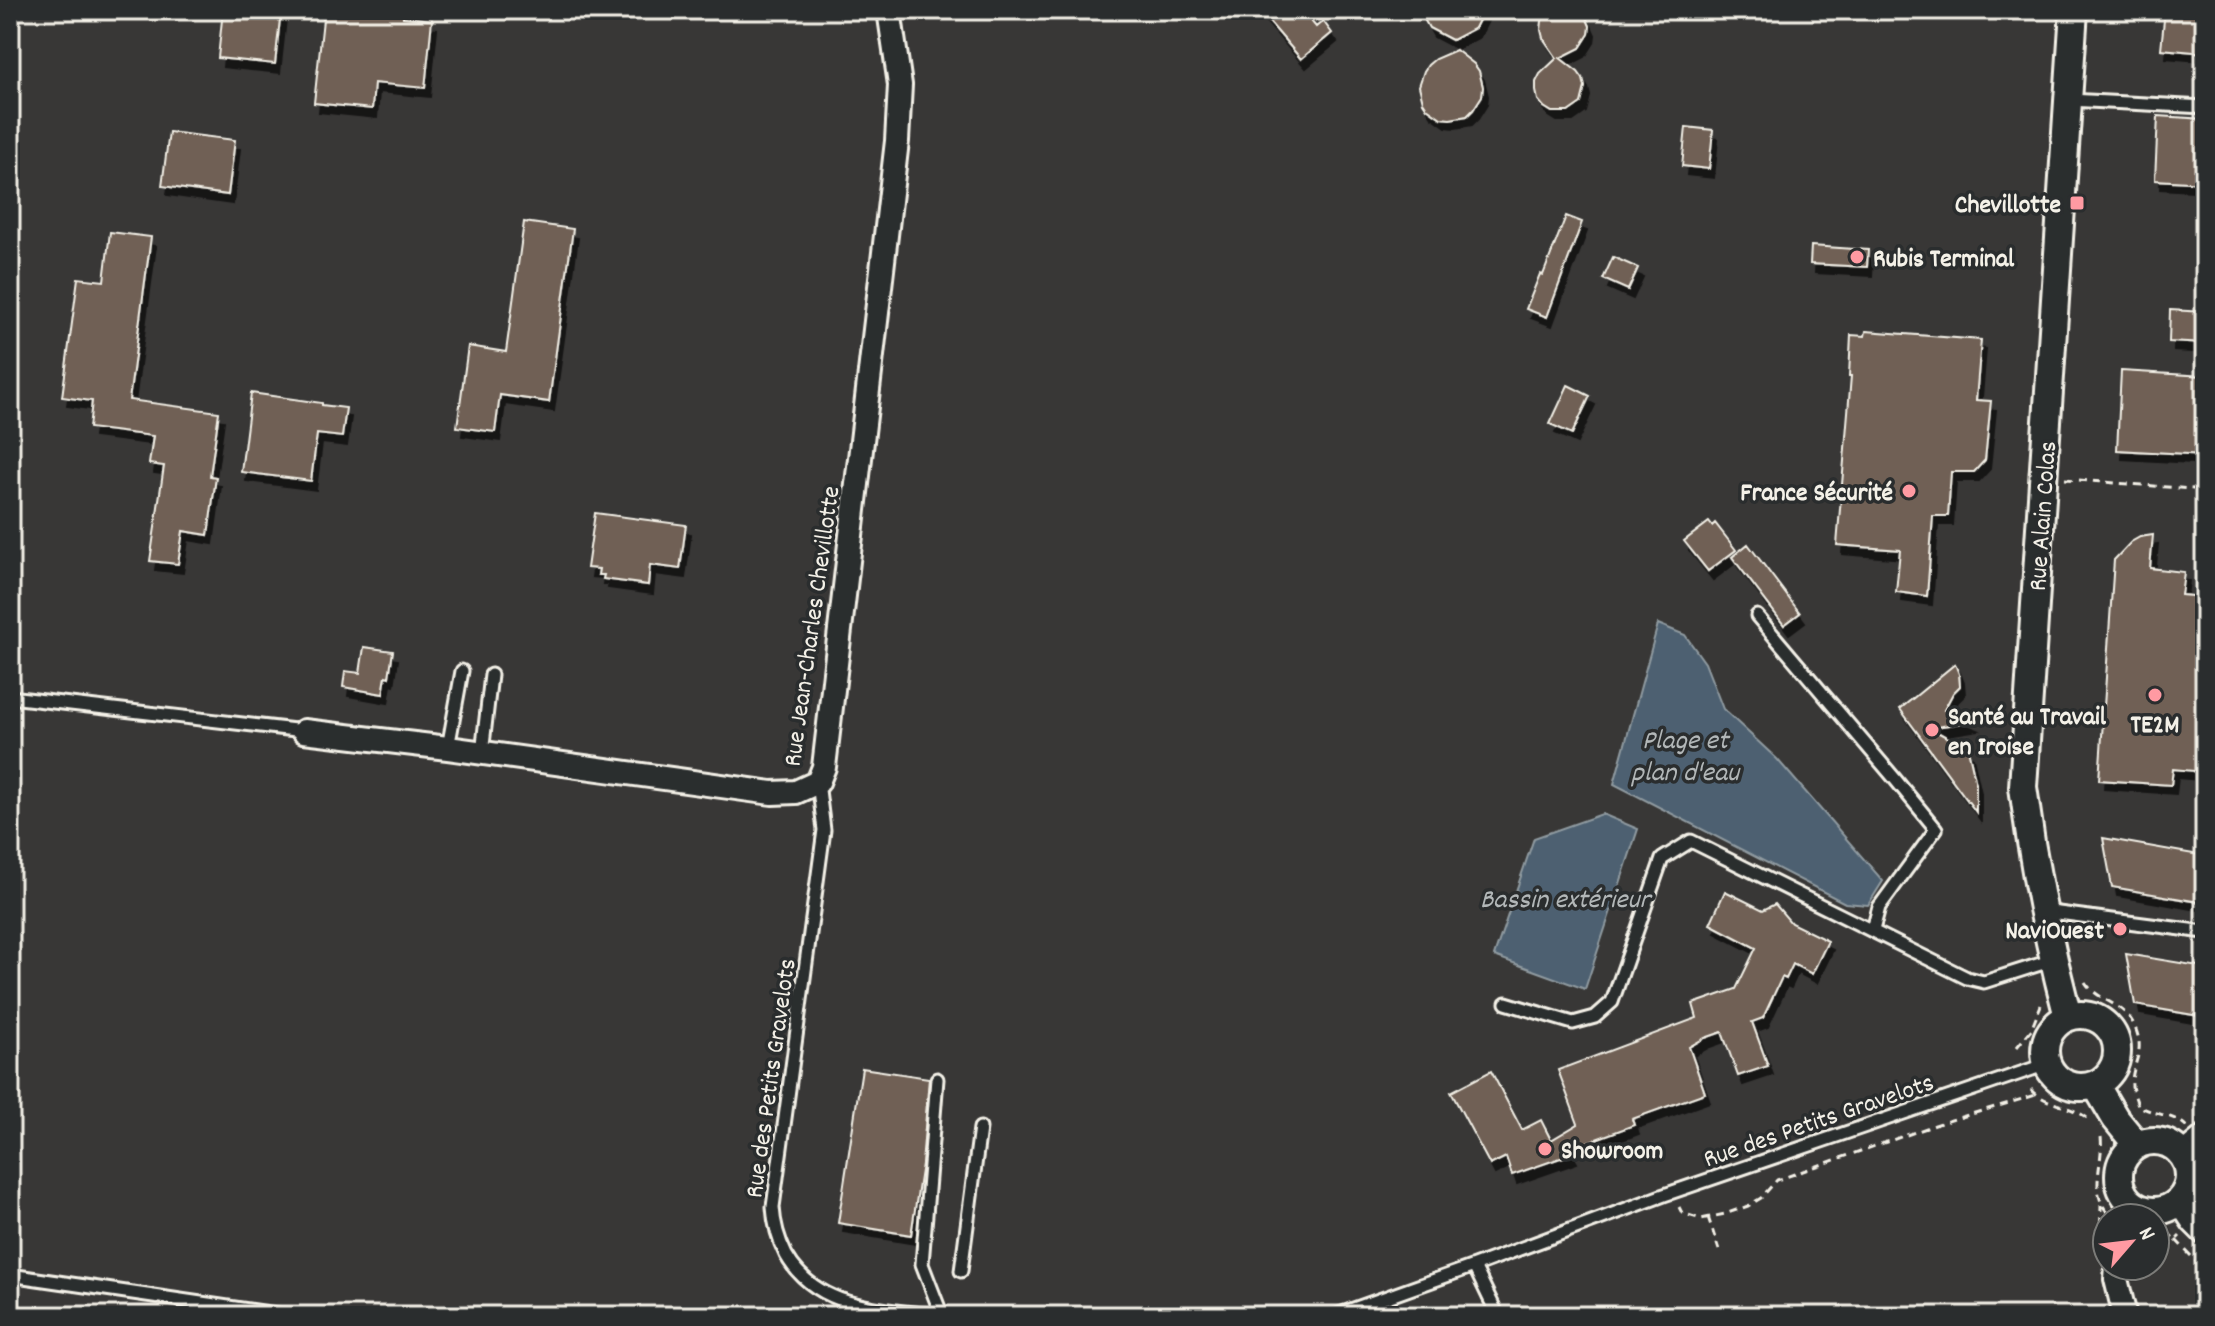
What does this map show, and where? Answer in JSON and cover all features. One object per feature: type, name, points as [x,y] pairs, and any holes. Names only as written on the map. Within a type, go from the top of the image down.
[{"type":"street","name":"Rue Jean-Charles Chevillotte","points":[[304,731],[772,793],[796,792],[818,782],[826,751],[897,141],[900,85],[889,10]]},
{"type":"street","name":"Rue Alain Colas","points":[[2068,1017],[2030,845],[2023,787],[2074,10]]},
{"type":"street","points":[[2068,1017],[2093,1017],[2112,1032],[2117,1056],[2106,1078],[2095,1084],[2084,1087],[2062,1082],[2047,1064],[2046,1041],[2051,1031],[2068,1017]]},
{"type":"street","points":[[2095,1084],[2106,1124],[2137,1145]]},
{"type":"street","points":[[2125,1202],[2119,1182],[2120,1167],[2126,1154],[2137,1145],[2149,1141],[2162,1141],[2173,1146],[2195,1144],[2188,1166],[2187,1189],[2181,1200],[2171,1208]]},
{"type":"street","points":[[2181,1200],[2205,1231]]},
{"type":"street","points":[[2117,1282],[2125,1316]]},
{"type":"lane","points":[[2069,100],[2205,107]]},
{"type":"lane","points":[[1757,616],[1936,829],[1879,907],[1873,930]]},
{"type":"lane","points":[[448,748],[462,671]]},
{"type":"lane","points":[[482,753],[491,675]]},
{"type":"lane","points":[[10,697],[304,731]]},
{"type":"lane","name":"Rue des Petits Gravelots","points":[[818,782],[824,830],[773,1207],[775,1232],[802,1278],[829,1296],[857,1304],[940,1316]]},
{"type":"lane","points":[[1506,1003],[1573,1023],[1595,1017],[1612,1002],[1662,859],[1691,841],[1967,978],[1984,982],[2054,960]]},
{"type":"lane","points":[[2043,911],[2205,932]]},
{"type":"lane","name":"Rue des Petits Gravelots","points":[[1334,1316],[1673,1192],[2047,1064]]},
{"type":"lane","points":[[937,1079],[922,1264],[940,1316]]},
{"type":"lane","points":[[961,1271],[980,1128]]},
{"type":"lane","points":[[1474,1266],[1498,1316]]},
{"type":"lane","points":[[10,1275],[290,1316]]},
{"type":"path","points":[[2044,478],[2205,490]]},
{"type":"path","points":[[2081,971],[2085,985],[2094,994],[2114,1003],[2134,1025],[2139,1056],[2132,1084],[2138,1105],[2181,1121],[2195,1144]]},
{"type":"path","points":[[2031,1089],[2036,1095],[2106,1124],[2098,1177],[2101,1202]]},
{"type":"path","points":[[1673,1192],[1682,1213],[1701,1219],[1725,1214],[1761,1198],[1777,1180],[1941,1123],[2036,1095]]},
{"type":"path","points":[[1708,1217],[1719,1250]]},
{"type":"path","points":[[2176,1240],[2205,1271]]},
{"type":"water","name":"Plage et plan d'eau","points":[[1658,624],[1685,635],[1705,663],[1723,709],[1777,759],[1883,881],[1868,905],[1845,903],[1614,784]]},
{"type":"water","name":"Bassin extérieur","points":[[1602,814],[1638,829],[1585,989],[1494,956],[1534,838]]},
{"type":"building","points":[[223,10],[281,10],[275,64],[218,58]]},
{"type":"building","points":[[324,10],[403,10],[403,17],[432,20],[425,88],[374,83],[372,109],[314,103]]},
{"type":"building","points":[[1259,10],[1302,10],[1316,27],[1323,21],[1332,33],[1301,59]]},
{"type":"building","points":[[1419,10],[1484,10],[1475,28],[1452,40],[1429,28]]},
{"type":"building","points":[[1547,10],[1583,10],[1590,26],[1589,34],[1580,48],[1560,58],[1578,72],[1585,87],[1581,103],[1568,112],[1552,112],[1544,107],[1536,91],[1540,74],[1557,58],[1541,30]]},
{"type":"building","points":[[2165,10],[2205,10],[2205,53],[2161,49]]},
{"type":"building","points":[[1456,50],[1479,71],[1482,96],[1467,116],[1441,118],[1427,108],[1419,86],[1428,65]]},
{"type":"building","points":[[2158,116],[2205,119],[2205,183],[2155,180]]},
{"type":"building","points":[[1686,127],[1713,130],[1709,169],[1682,166]]},
{"type":"building","points":[[169,132],[235,140],[228,195],[162,186]]},
{"type":"building","points":[[1566,216],[1582,222],[1547,317],[1526,309]]},
{"type":"building","points":[[524,222],[573,229],[549,402],[500,395],[495,432],[457,427],[468,346],[506,352]]},
{"type":"building","points":[[110,232],[151,237],[129,400],[219,412],[210,476],[216,477],[208,535],[183,531],[178,564],[150,561],[164,466],[149,464],[153,436],[89,428],[92,401],[62,397],[78,278],[104,281]]},
{"type":"building","points":[[1811,246],[1868,250],[1867,267],[1810,264]]},
{"type":"building","points":[[1613,257],[1638,268],[1628,290],[1603,279]]},
{"type":"building","points":[[2170,310],[2205,312],[2205,344],[2169,342]]},
{"type":"building","points":[[1866,331],[1981,340],[1976,400],[1991,401],[1985,460],[1974,472],[1951,472],[1948,516],[1933,516],[1927,596],[1896,592],[1900,550],[1837,545],[1851,376],[1851,335],[1865,336]]},
{"type":"building","points":[[2121,371],[2205,376],[2205,455],[2117,450]]},
{"type":"building","points":[[1568,385],[1590,396],[1572,434],[1550,424]]},
{"type":"building","points":[[251,393],[346,408],[342,437],[317,434],[311,481],[241,472]]},
{"type":"building","points":[[595,513],[686,525],[680,569],[650,565],[648,585],[603,579],[604,575],[598,575],[599,569],[587,568]]},
{"type":"building","points":[[1709,522],[1712,526],[1715,523],[1736,550],[1708,571],[1684,541]]},
{"type":"building","name":"TE2M","points":[[2153,535],[2150,568],[2184,572],[2181,595],[2205,597],[2205,772],[2173,769],[2171,785],[2099,780],[2114,560],[2131,542]]},
{"type":"building","points":[[1748,544],[1800,613],[1784,625],[1732,557]]},
{"type":"building","points":[[364,647],[393,651],[383,694],[343,687],[345,671],[360,673]]},
{"type":"building","name":"Santé au Travail en Iroise","points":[[1955,664],[1960,686],[1944,710],[1973,721],[1930,728],[1968,749],[1976,784],[1976,812],[1900,709]]},
{"type":"building","points":[[2103,838],[2205,856],[2199,902],[2112,887]]},
{"type":"building","points":[[1725,891],[1763,910],[1775,904],[1791,923],[1828,941],[1812,974],[1793,964],[1786,979],[1782,977],[1763,1018],[1752,1022],[1768,1066],[1738,1076],[1722,1032],[1705,1038],[1689,1047],[1705,1093],[1632,1119],[1634,1125],[1569,1149],[1572,1154],[1512,1175],[1506,1157],[1490,1165],[1451,1092],[1491,1071],[1522,1130],[1541,1120],[1551,1140],[1578,1124],[1558,1070],[1697,1018],[1693,1004],[1736,989],[1756,948],[1710,924]]},
{"type":"building","points":[[2126,954],[2205,967],[2205,1017],[2135,1005]]},
{"type":"building","points":[[862,1068],[929,1078],[922,1164],[911,1235],[838,1223]]},
{"type":"place","name":"Chevillotte","points":[[2077,203]]},
{"type":"place","name":"Rubis Terminal","points":[[1857,257]]},
{"type":"place","name":"France Sécurité","points":[[1909,491]]},
{"type":"place","name":"TE2M","points":[[2155,695]]},
{"type":"place","name":"Santé au Travail en Iroise","points":[[1932,730]]},
{"type":"place","name":"NaviOuest","points":[[2120,929]]},
{"type":"place","name":"Showroom","points":[[1545,1149]]}]
